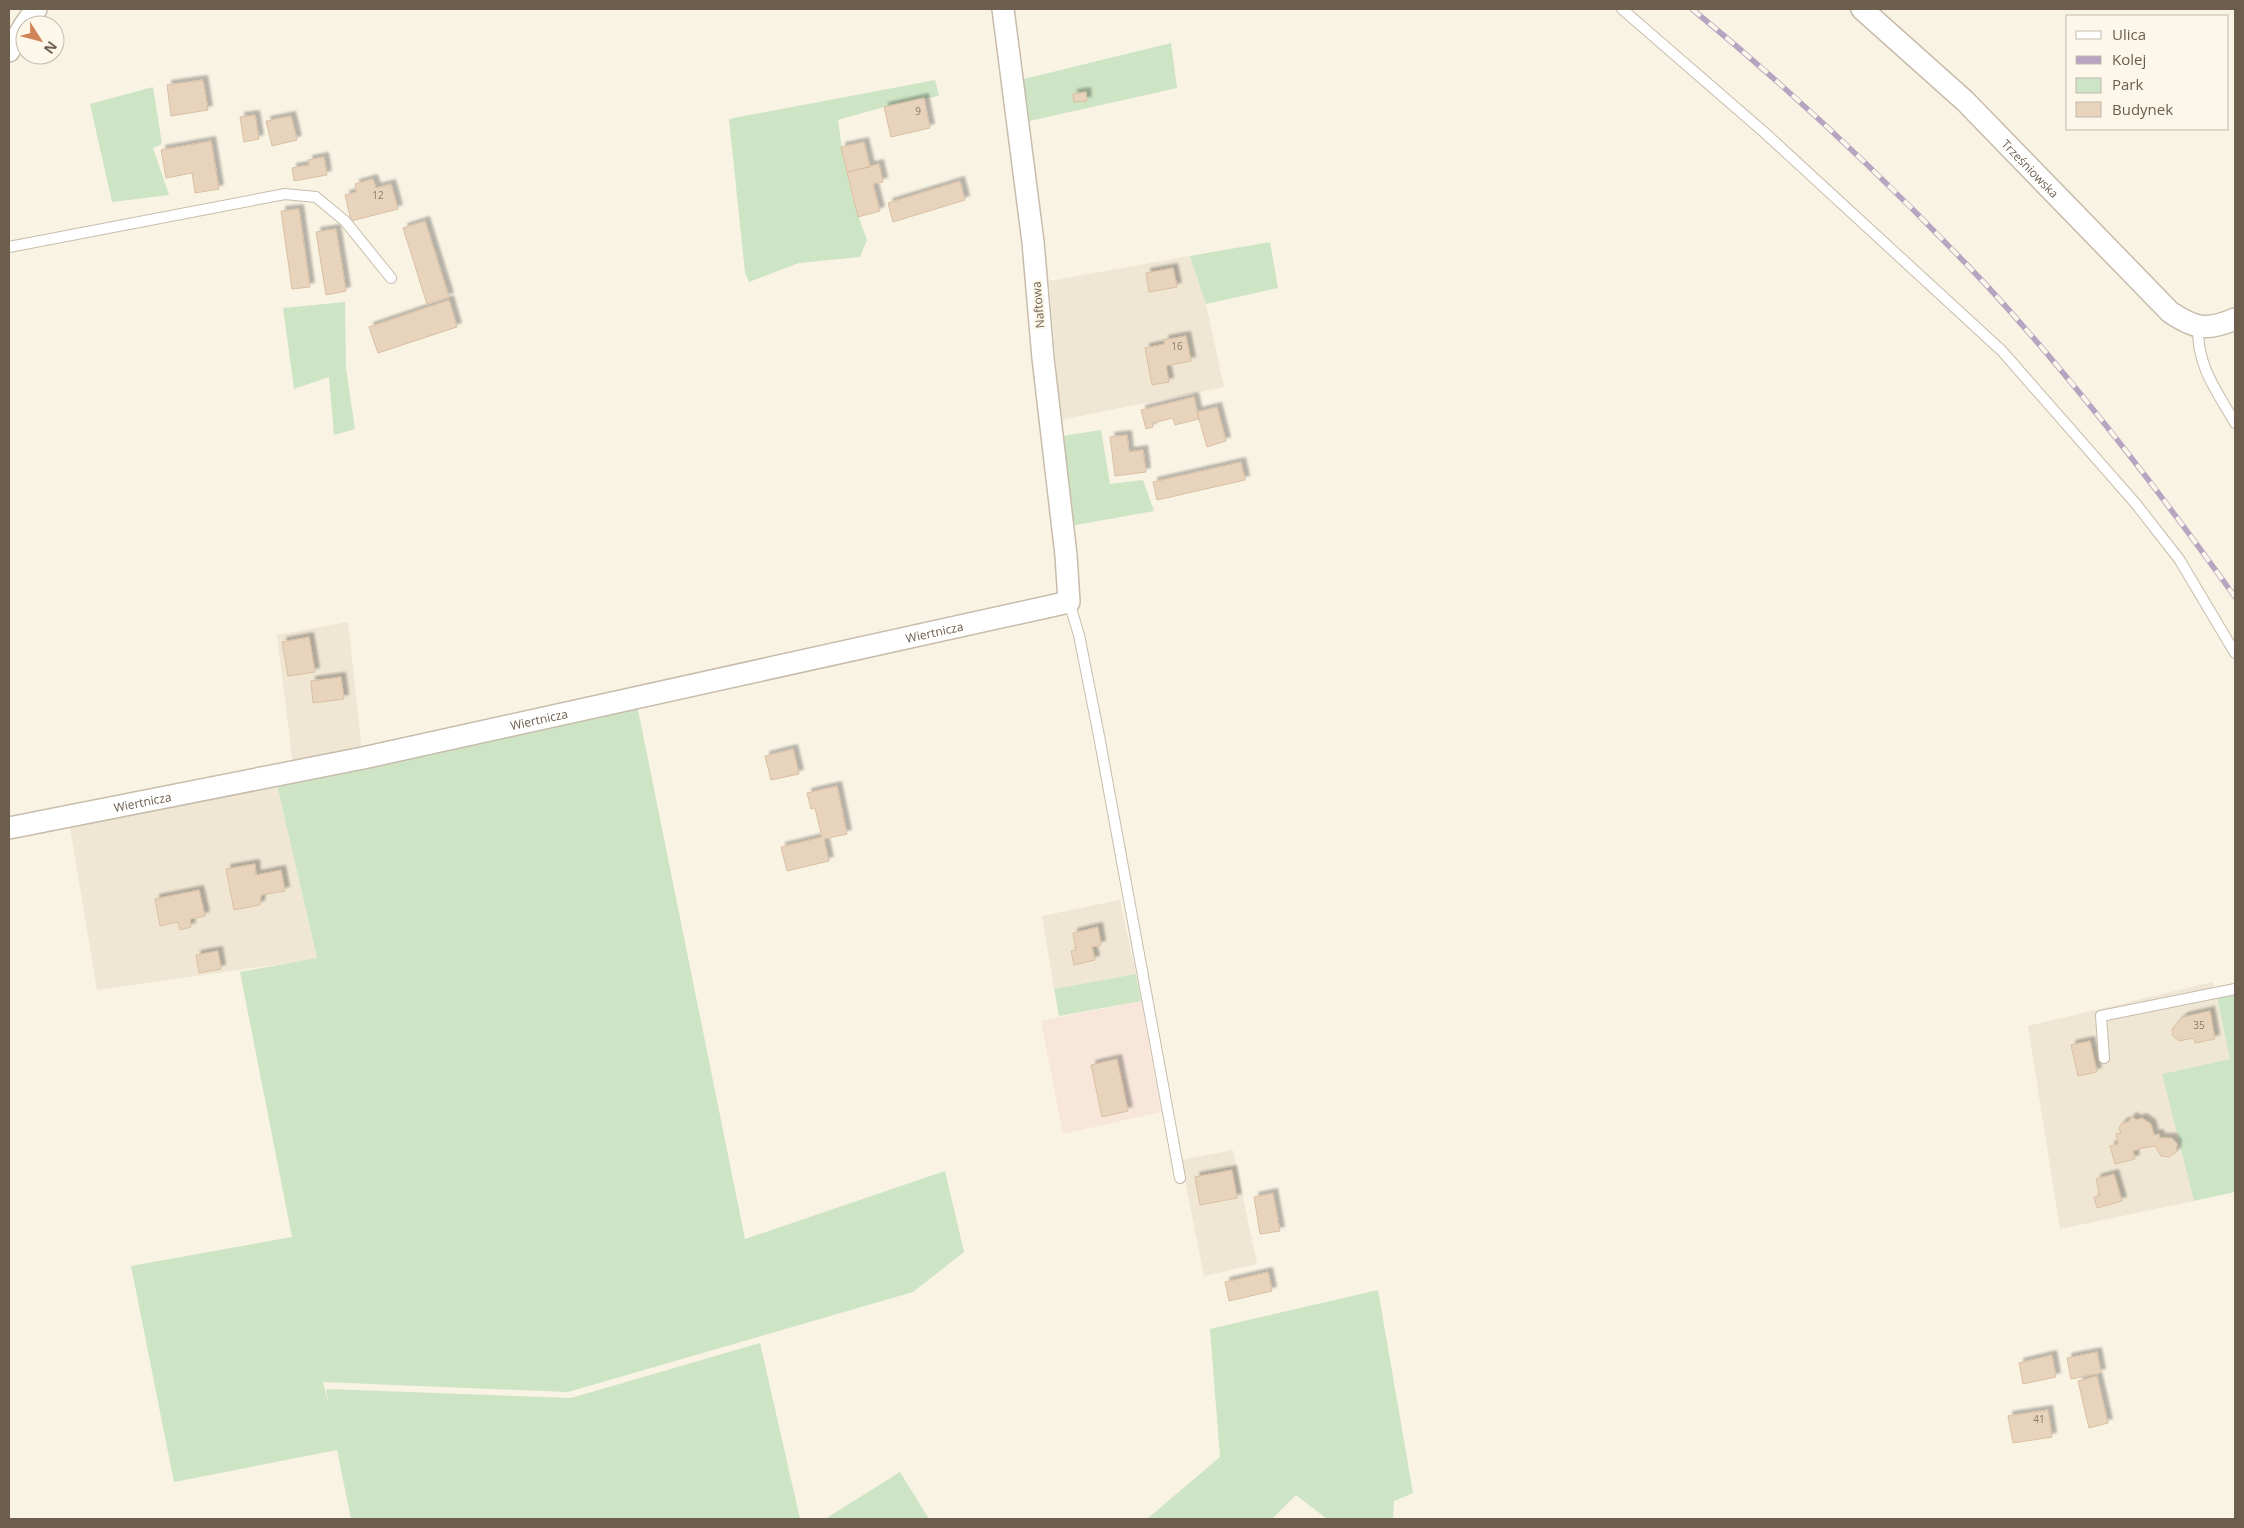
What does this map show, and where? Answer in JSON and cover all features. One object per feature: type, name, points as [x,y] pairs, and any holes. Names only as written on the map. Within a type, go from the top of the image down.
[{"type":"street","name":"Naftowa","points":[[1003,9],[1033,242],[1043,358],[1066,556],[1069,602]]},
{"type":"street","name":"Trześniowska","points":[[1862,9],[1965,101],[2170,312],[2198,327]]},
{"type":"street","points":[[2198,327],[2212,327],[2235,319]]},
{"type":"street","name":"Wiertnicza","points":[[9,828],[363,758],[1069,602]]},
{"type":"lane","points":[[1622,9],[1765,133],[2002,351],[2136,504],[2179,559],[2235,653]]},
{"type":"lane","points":[[9,247],[285,194],[316,197],[345,221],[391,278]]},
{"type":"lane","points":[[2198,327],[2198,346],[2205,372],[2235,423]]},
{"type":"lane","points":[[1069,602],[1079,635],[1099,736],[1180,1178]]},
{"type":"lane","points":[[2104,1058],[2101,1016],[2235,989]]},
{"type":"shaded area","points":[[1190,256],[1206,304],[1224,387],[1061,420],[1049,281]]},
{"type":"shaded area","points":[[348,622],[362,751],[293,765],[277,635]]},
{"type":"shaded area","points":[[277,785],[317,959],[97,990],[70,828]]},
{"type":"shaded area","points":[[1120,900],[1136,974],[1054,989],[1042,916]]},
{"type":"shaded area","points":[[2213,982],[2230,1059],[2162,1074],[2194,1201],[2060,1229],[2028,1026]]},
{"type":"shaded area","points":[[1141,1001],[1161,1112],[1063,1134],[1041,1021]]},
{"type":"shaded area","points":[[1233,1150],[1257,1264],[1204,1276],[1181,1160]]},
{"type":"green space","points":[[1171,43],[1177,88],[1025,122],[1016,81]]},
{"type":"green space","points":[[935,80],[939,96],[884,107],[838,120],[849,181],[867,240],[860,257],[799,263],[749,282],[745,273],[729,119]]},
{"type":"green space","points":[[153,87],[162,144],[153,148],[169,195],[112,202],[90,104]]},
{"type":"green space","points":[[1270,242],[1278,288],[1206,304],[1190,256]]},
{"type":"green space","points":[[345,302],[346,369],[355,429],[334,435],[329,377],[294,389],[283,308]]},
{"type":"green space","points":[[1101,430],[1110,484],[1143,480],[1154,511],[1070,526],[1056,437]]},
{"type":"green space","points":[[637,705],[745,1239],[945,1171],[964,1252],[913,1292],[568,1392],[323,1382],[329,1407],[326,1389],[571,1398],[760,1343],[800,1519],[351,1519],[337,1450],[174,1482],[131,1266],[292,1237],[240,972],[317,958],[277,785]]},
{"type":"green space","points":[[1136,974],[1141,1001],[1059,1016],[1054,989]]},
{"type":"green space","points":[[2235,994],[2235,1192],[2194,1201],[2162,1074],[2230,1059],[2217,998]]},
{"type":"green space","points":[[1378,1290],[1413,1493],[1394,1501],[1393,1519],[1327,1519],[1296,1495],[1272,1519],[1147,1519],[1220,1457],[1210,1329]]},
{"type":"green space","points":[[900,1472],[929,1519],[825,1519]]},
{"type":"building","points":[[203,80],[208,110],[171,116],[167,85]]},
{"type":"building","points":[[1086,92],[1087,101],[1074,102],[1073,94]]},
{"type":"building","points":[[924,98],[930,128],[891,137],[884,107]]},
{"type":"building","points":[[255,115],[259,139],[244,142],[240,117]]},
{"type":"building","points":[[291,116],[297,140],[272,146],[266,121]]},
{"type":"building","points":[[211,141],[219,189],[195,193],[192,173],[166,178],[161,150]]},
{"type":"building","points":[[864,142],[870,167],[847,172],[841,147]]},
{"type":"building","points":[[324,157],[327,175],[294,181],[292,168],[309,165],[308,160]]},
{"type":"building","points":[[879,164],[883,182],[873,184],[880,211],[858,217],[847,172]]},
{"type":"building","points":[[373,179],[376,188],[391,184],[398,209],[351,221],[345,195],[357,192],[355,184]]},
{"type":"building","points":[[960,181],[965,200],[893,222],[888,203]]},
{"type":"building","points":[[299,209],[310,287],[292,289],[281,211]]},
{"type":"building","points":[[425,221],[449,297],[427,304],[403,228]]},
{"type":"building","points":[[336,229],[346,291],[326,295],[316,232]]},
{"type":"building","points":[[1173,268],[1177,287],[1149,292],[1146,273]]},
{"type":"building","points":[[449,300],[457,327],[378,353],[369,327]]},
{"type":"building","points":[[1186,336],[1191,361],[1166,366],[1169,382],[1152,385],[1145,348],[1165,344],[1164,340]]},
{"type":"building","points":[[1194,397],[1199,419],[1175,425],[1173,418],[1152,423],[1153,427],[1146,429],[1141,410]]},
{"type":"building","points":[[1217,407],[1226,441],[1207,447],[1197,412]]},
{"type":"building","points":[[1127,435],[1129,452],[1143,450],[1146,472],[1115,476],[1110,437]]},
{"type":"building","points":[[1241,462],[1245,480],[1157,500],[1153,482]]},
{"type":"building","points":[[309,637],[315,672],[288,676],[282,642]]},
{"type":"building","points":[[341,677],[344,699],[313,703],[311,681]]},
{"type":"building","points":[[793,749],[799,774],[771,780],[765,756]]},
{"type":"building","points":[[837,786],[847,834],[824,839],[829,861],[787,871],[781,847],[822,837],[815,808],[811,809],[807,793]]},
{"type":"building","points":[[255,864],[256,875],[281,870],[285,891],[261,895],[260,905],[234,910],[226,869]]},
{"type":"building","points":[[199,890],[205,916],[190,919],[191,927],[180,930],[178,922],[160,926],[155,899]]},
{"type":"building","points":[[1098,927],[1101,945],[1092,947],[1095,960],[1074,965],[1071,951],[1076,950],[1073,933]]},
{"type":"building","points":[[218,951],[221,969],[199,973],[196,955]]},
{"type":"building","points":[[2210,1011],[2215,1039],[2195,1043],[2194,1038],[2179,1041],[2173,1036],[2172,1029],[2183,1017]]},
{"type":"building","points":[[2090,1041],[2097,1072],[2078,1076],[2071,1045]]},
{"type":"building","points":[[1117,1059],[1128,1111],[1102,1117],[1091,1065]]},
{"type":"building","points":[[2132,1117],[2137,1120],[2142,1118],[2151,1124],[2154,1135],[2159,1134],[2160,1138],[2172,1138],[2177,1144],[2176,1152],[2169,1157],[2161,1156],[2155,1146],[2143,1148],[2133,1151],[2135,1159],[2115,1164],[2110,1146],[2118,1144],[2116,1134],[2121,1133],[2119,1128],[2122,1123],[2128,1122]]},
{"type":"building","points":[[1232,1170],[1237,1198],[1200,1205],[1195,1177]]},
{"type":"building","points":[[2114,1174],[2122,1201],[2097,1208],[2094,1197],[2100,1196],[2096,1179]]},
{"type":"building","points":[[1273,1193],[1280,1231],[1260,1234],[1254,1197]]},
{"type":"building","points":[[1268,1272],[1272,1291],[1229,1301],[1225,1282]]},
{"type":"building","points":[[2097,1352],[2101,1373],[2071,1379],[2067,1358]]},
{"type":"building","points":[[2052,1355],[2056,1377],[2023,1384],[2019,1363]]},
{"type":"building","points":[[2097,1376],[2108,1423],[2089,1428],[2078,1381]]},
{"type":"building","points":[[2048,1410],[2052,1437],[2013,1443],[2008,1416]]},
{"type":"railway","points":[[1692,9],[1808,109],[1882,179],[1989,288],[2086,400],[2235,597]]}]
